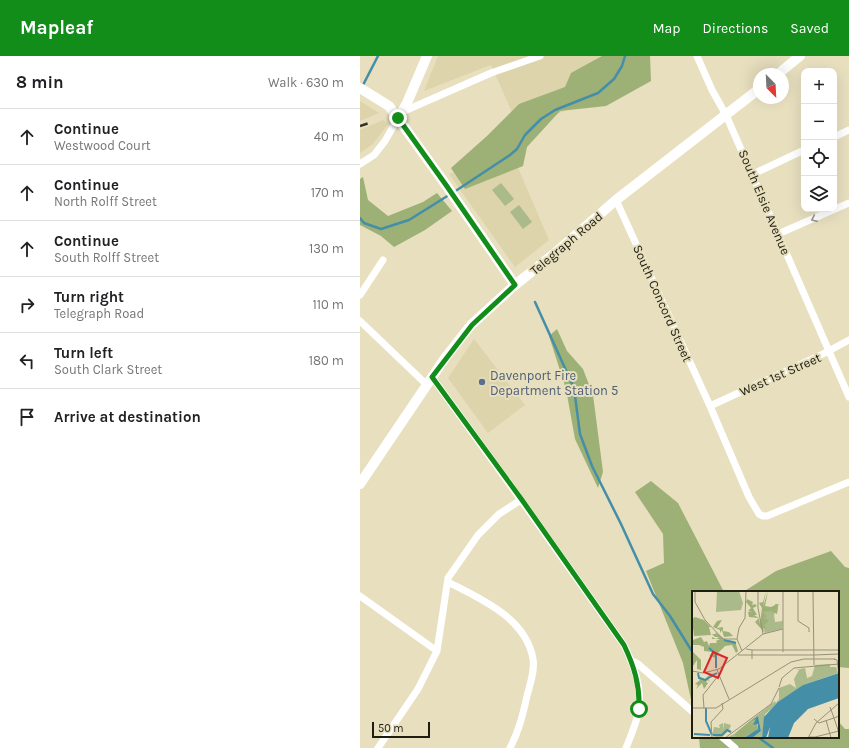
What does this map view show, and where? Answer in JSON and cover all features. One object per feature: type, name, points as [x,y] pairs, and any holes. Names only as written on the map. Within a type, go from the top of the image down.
[{"type":"street","points":[[360,164],[374,155],[385,141],[407,103],[427,56]]},
{"type":"street","points":[[400,115],[491,73],[540,56]]},
{"type":"street","name":"South Elsie Avenue","points":[[697,56],[753,174],[849,397]]},
{"type":"street","points":[[785,68],[800,56]]},
{"type":"street","points":[[360,88],[389,106],[400,115],[515,285]]},
{"type":"street","name":"Telegraph Road","points":[[360,484],[430,381],[472,325],[515,285],[555,253],[616,200],[753,94]]},
{"type":"street","points":[[837,136],[849,130]]},
{"type":"street","points":[[753,174],[801,151]]},
{"type":"street","name":"South Concord Street","points":[[616,200],[710,406],[749,497],[759,514],[767,516],[849,482]]},
{"type":"street","points":[[778,234],[849,203]]},
{"type":"street","points":[[360,295],[383,260]]},
{"type":"street","points":[[360,321],[430,381],[522,500],[624,645],[632,661],[637,679],[639,696],[639,709],[627,746]]},
{"type":"street","name":"West 1st Street","points":[[710,406],[821,356],[829,350],[849,340]]},
{"type":"street","points":[[378,748],[418,689],[437,651],[448,578],[478,536],[499,514],[522,500]]},
{"type":"street","points":[[448,582],[498,609],[514,624],[528,643],[533,660],[533,674],[521,723],[510,748]]},
{"type":"street","points":[[360,596],[437,651]]},
{"type":"street","points":[[632,661],[638,664],[692,711]]},
{"type":"street","points":[[723,738],[735,748]]},
{"type":"shaded area","points":[[438,56],[638,56],[646,76],[520,130],[491,65],[424,91]]},
{"type":"shaded area","points":[[360,101],[379,113],[360,121]]},
{"type":"shaded area","points":[[383,120],[388,124],[373,144],[360,153],[360,130]]},
{"type":"shaded area","points":[[510,149],[549,240],[515,267],[449,174]]},
{"type":"shaded area","points":[[474,339],[525,405],[488,433],[448,378]]},
{"type":"green space","points":[[602,56],[650,56],[651,81],[606,106],[560,111],[527,147],[523,166],[465,189],[451,168],[487,136],[519,104],[565,87],[571,73]]},
{"type":"green space","points":[[363,177],[368,200],[388,216],[423,202],[437,193],[452,211],[425,230],[394,247],[381,236],[360,225],[360,179]]},
{"type":"green space","points":[[501,183],[514,199],[505,206],[492,190]]},
{"type":"green space","points":[[519,205],[532,222],[523,229],[510,212]]},
{"type":"green space","points":[[557,329],[567,351],[583,369],[593,395],[603,472],[598,488],[575,439],[566,389],[549,336]]},
{"type":"green space","points":[[651,481],[678,503],[723,591],[692,591],[692,704],[683,663],[646,571],[664,563],[663,534],[635,492]]},
{"type":"green space","points":[[831,551],[845,567],[849,568],[849,668],[839,667],[839,591],[745,591],[776,571]]},
{"type":"green space","points":[[839,722],[845,729],[849,729],[849,748],[700,748],[699,738],[839,738]]},
{"type":"waterway","points":[[362,87],[378,56]]},
{"type":"waterway","points":[[454,192],[510,155],[517,149],[525,135],[541,119],[555,110],[598,93],[614,79],[622,66],[625,56]]},
{"type":"waterway","points":[[360,218],[364,223],[381,229],[409,220],[449,195]]},
{"type":"waterway","points":[[535,302],[574,388],[580,434],[592,466],[621,524],[653,594],[670,616],[692,651]]},
{"type":"waterway","points":[[759,738],[773,748]]},
{"type":"railway","points":[[360,126],[369,123]]},
{"type":"place","name":"Davenport Fire Department Station 5","points":[[482,382]]},
{"type":"route","points":[[398,118],[515,285],[472,325],[445,358],[432,377],[522,500],[624,645],[632,661],[637,679],[639,709]]}]
